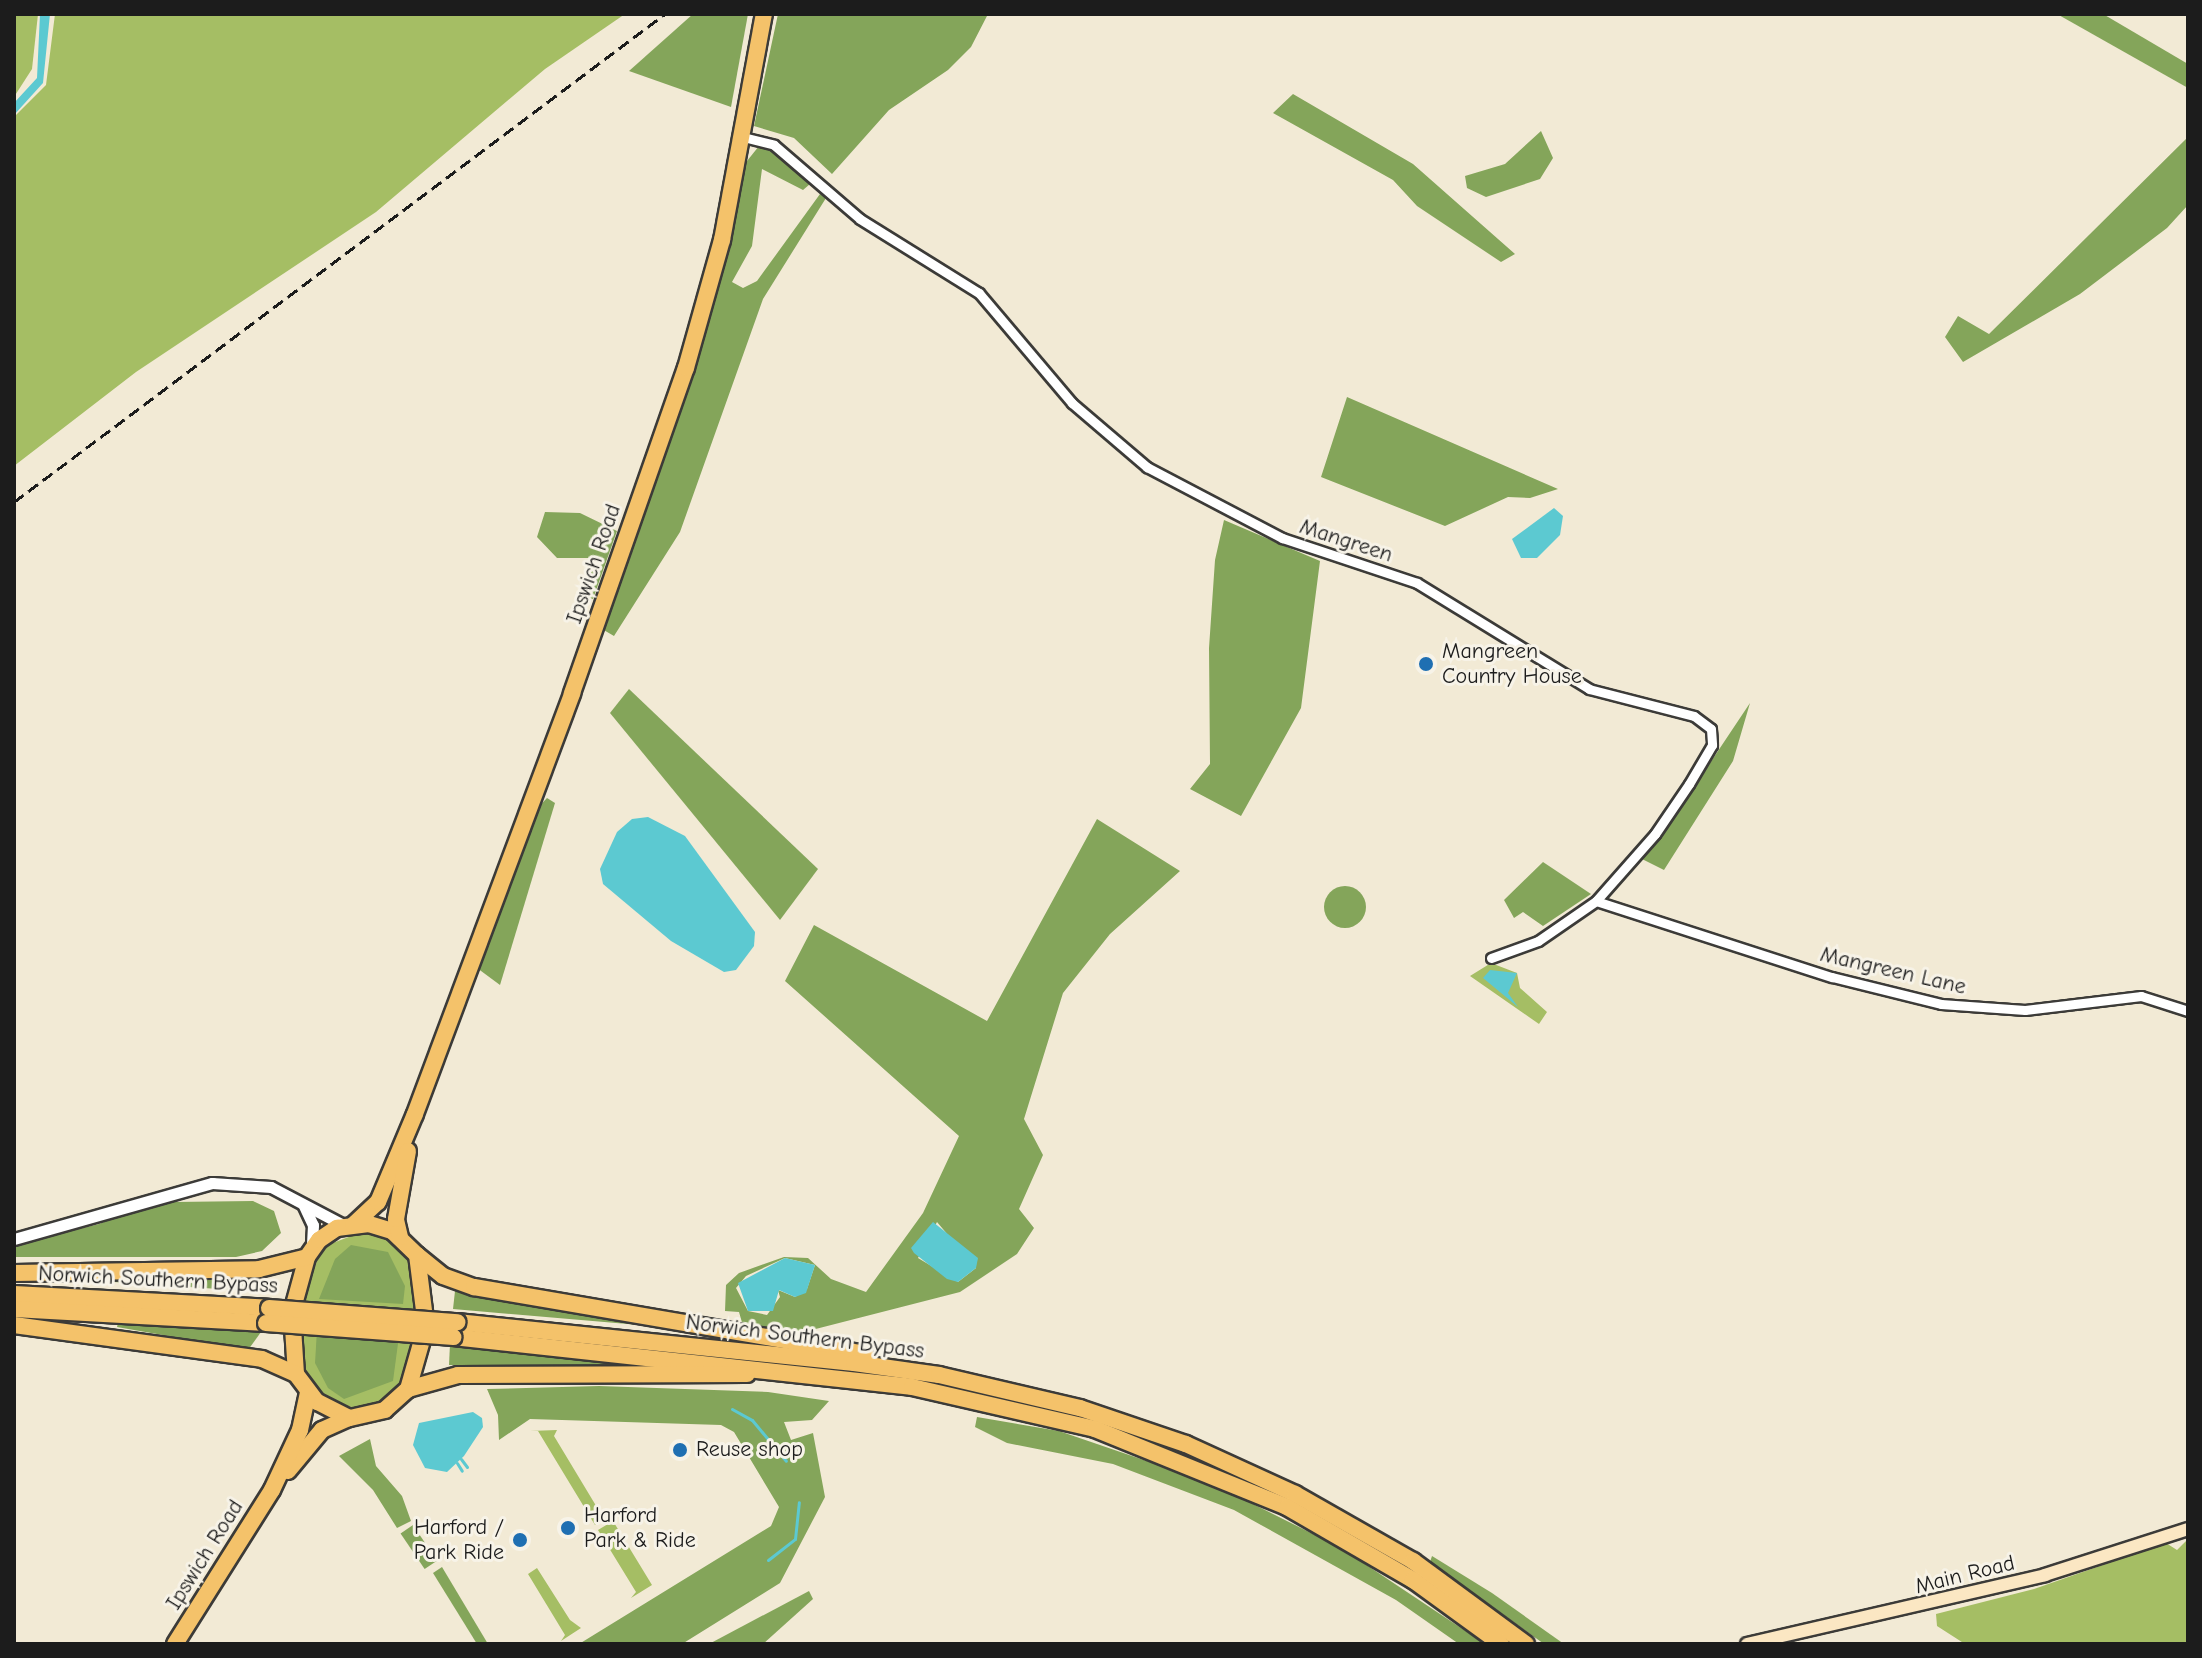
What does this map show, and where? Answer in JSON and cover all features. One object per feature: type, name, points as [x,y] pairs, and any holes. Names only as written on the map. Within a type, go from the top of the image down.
[{"type":"highway","name":"Ipswich Road","points":[[349,1226],[378,1202],[415,1114],[572,693],[686,368],[722,240],[764,14]]},
{"type":"highway","name":"Ipswich Road","points":[[400,1237],[396,1219],[415,1114]]},
{"type":"highway","points":[[991,1402],[822,1379],[620,1371],[458,1375],[424,1381],[408,1389],[385,1410],[349,1418],[325,1408],[308,1393],[296,1374],[292,1312],[309,1254],[328,1233],[349,1226],[378,1225],[400,1237],[443,1276],[474,1287],[966,1371],[1057,1396],[1132,1425]]},
{"type":"highway","points":[[14,1273],[259,1269],[309,1254]]},
{"type":"highway","points":[[408,1389],[426,1326],[417,1255]]},
{"type":"highway","name":"Norwich Southern Bypass","points":[[14,1294],[455,1330],[939,1375],[1132,1425],[1241,1468],[1355,1526],[1460,1593],[1526,1644]]},
{"type":"highway","name":"Norwich Southern Bypass","points":[[14,1309],[267,1315]]},
{"type":"highway","points":[[14,1325],[262,1359],[296,1374]]},
{"type":"highway","name":"Norwich Southern Bypass","points":[[455,1330],[754,1366],[991,1402],[1095,1429],[1178,1459],[1287,1507],[1413,1580],[1501,1644]]},
{"type":"highway","name":"Ipswich Road","points":[[175,1644],[272,1490],[300,1430],[308,1393]]},
{"type":"highway","name":"Ipswich Road","points":[[272,1490],[322,1430],[349,1418]]},
{"type":"main road","name":"Main Road","points":[[1747,1644],[2045,1575],[2188,1529]]},
{"type":"street","name":"Mangreen","points":[[739,136],[774,145],[860,219],[979,293],[1072,403],[1147,467],[1282,538],[1417,583],[1589,689],[1704,721],[1714,736],[1703,761],[1655,834],[1596,901],[1550,934],[1491,958]]},
{"type":"street","name":"Mangreen Lane","points":[[1596,901],[1832,977],[1941,1004],[2025,1010],[2141,996],[2188,1011]]},
{"type":"street","points":[[14,1239],[212,1183],[271,1187],[349,1226]]},
{"type":"street","points":[[301,1201],[313,1225],[309,1254]]},
{"type":"green space","points":[[14,14],[38,14],[32,69],[14,97]]},
{"type":"green space","points":[[55,14],[625,14],[545,69],[376,212],[136,372],[14,466],[14,117],[46,85]]},
{"type":"green space","points":[[693,14],[748,14],[731,107],[629,71]]},
{"type":"green space","points":[[778,14],[988,14],[971,47],[948,70],[889,110],[832,174],[794,138],[754,126]]},
{"type":"green space","points":[[2057,14],[2103,14],[2188,64],[2188,88]]},
{"type":"green space","points":[[1293,94],[1413,164],[1515,254],[1501,262],[1417,206],[1393,180],[1273,113]]},
{"type":"green space","points":[[1541,131],[1553,158],[1540,179],[1486,197],[1467,188],[1465,176],[1505,164]]},
{"type":"green space","points":[[2188,137],[2188,205],[2167,228],[2080,294],[1963,362],[1945,337],[1958,316],[1989,334]]},
{"type":"green space","points":[[759,146],[778,153],[810,184],[803,190],[762,169],[752,246],[732,282],[743,288],[757,281],[820,194],[826,198],[763,299],[680,532],[614,636],[602,629],[699,357],[743,166]]},
{"type":"green space","points":[[1347,397],[1558,489],[1530,498],[1508,497],[1445,526],[1321,477]]},
{"type":"green space","points":[[545,512],[580,513],[617,531],[593,599],[585,596],[595,558],[557,558],[537,537]]},
{"type":"green space","points":[[1224,520],[1320,561],[1301,708],[1241,816],[1190,789],[1210,764],[1209,648],[1215,560]]},
{"type":"green space","points":[[629,689],[818,869],[780,920],[610,713]]},
{"type":"green space","points":[[1750,703],[1733,761],[1664,870],[1640,858],[1660,838]]},
{"type":"green space","points":[[547,798],[555,803],[500,985],[477,968],[533,813]]},
{"type":"green space","points":[[1097,819],[1180,871],[1110,934],[1063,993],[1024,1119],[1043,1155],[1019,1209],[1034,1228],[1017,1254],[960,1292],[800,1333],[743,1326],[739,1312],[725,1311],[726,1285],[739,1273],[784,1257],[808,1258],[831,1279],[866,1292],[923,1213],[959,1136],[785,981],[814,925],[987,1021]],"holes":[[[937,1222],[976,1268],[958,1282],[918,1258]],[[785,1258],[815,1265],[807,1289],[795,1297],[778,1290],[780,1297],[767,1315],[748,1311],[736,1288],[746,1276]]]},
{"type":"green space","points":[[1543,862],[1591,894],[1543,926],[1523,912],[1514,918],[1504,900]]},
{"type":"green space","points":[[1345,886],[1360,892],[1366,907],[1360,922],[1345,928],[1330,922],[1324,907],[1330,892]]},
{"type":"green space","points":[[1491,963],[1517,973],[1520,988],[1547,1012],[1539,1024],[1470,976]]},
{"type":"green space","points":[[164,1198],[174,1202],[253,1201],[274,1211],[281,1233],[262,1251],[236,1257],[14,1257],[14,1245],[99,1224]]},
{"type":"green space","points":[[362,1232],[387,1237],[408,1254],[420,1285],[410,1375],[386,1402],[361,1409],[337,1404],[320,1392],[306,1372],[302,1340],[305,1293],[319,1255],[330,1244]]},
{"type":"green space","points":[[351,1245],[388,1252],[405,1286],[403,1304],[319,1299],[335,1259]]},
{"type":"green space","points":[[181,1277],[264,1279],[262,1292],[54,1278]]},
{"type":"green space","points":[[455,1291],[526,1304],[651,1326],[453,1309]]},
{"type":"green space","points":[[118,1323],[261,1332],[248,1350],[117,1327]]},
{"type":"green space","points":[[317,1330],[399,1336],[393,1381],[344,1399],[328,1388],[315,1363]]},
{"type":"green space","points":[[450,1344],[656,1365],[449,1365]]},
{"type":"green space","points":[[599,1386],[768,1392],[829,1401],[812,1420],[784,1422],[791,1440],[813,1433],[825,1497],[780,1583],[682,1644],[579,1644],[771,1526],[779,1507],[734,1432],[721,1425],[530,1419],[499,1440],[498,1415],[487,1389]]},
{"type":"green space","points":[[977,1417],[1059,1431],[1211,1483],[1341,1548],[1485,1644],[1459,1644],[1396,1600],[1234,1510],[1113,1464],[1007,1443],[975,1427]]},
{"type":"green space","points":[[557,1430],[554,1436],[604,1519],[595,1525],[538,1431],[530,1431]]},
{"type":"green space","points":[[370,1439],[376,1466],[402,1496],[411,1521],[397,1528],[373,1490],[339,1456]]},
{"type":"green space","points":[[613,1521],[652,1585],[631,1598],[636,1592],[598,1530]]},
{"type":"green space","points":[[413,1525],[437,1561],[425,1569],[401,1533]]},
{"type":"green space","points":[[2188,1539],[2188,1644],[1965,1644],[1937,1626],[1936,1614],[2034,1589],[2166,1543],[2177,1550]]},
{"type":"green space","points":[[1432,1556],[1492,1593],[1564,1644],[1544,1644],[1430,1562]]},
{"type":"green space","points":[[442,1567],[488,1644],[477,1644],[433,1573]]},
{"type":"green space","points":[[537,1568],[570,1620],[581,1628],[561,1641],[565,1635],[528,1574]]},
{"type":"green space","points":[[809,1591],[813,1599],[763,1644],[709,1644]]},
{"type":"water","points":[[40,14],[50,14],[43,83],[14,115],[14,103],[37,78]]},
{"type":"water","points":[[1554,508],[1563,516],[1560,535],[1537,558],[1521,558],[1512,539]]},
{"type":"water","points":[[648,817],[685,836],[755,932],[754,946],[736,970],[724,972],[671,941],[603,884],[600,869],[617,832],[632,819]]},
{"type":"water","points":[[1490,970],[1517,973],[1508,993],[1518,1007],[1483,978]]},
{"type":"water","points":[[933,1222],[978,1258],[976,1268],[958,1282],[947,1279],[911,1248]]},
{"type":"water","points":[[785,1258],[815,1265],[806,1293],[795,1297],[779,1290],[773,1311],[748,1311],[738,1283]]},
{"type":"water","points":[[473,1412],[482,1418],[483,1427],[464,1456],[447,1472],[425,1468],[413,1445],[419,1423]]},
{"type":"waterway","points":[[732,1409],[752,1420],[786,1461]]},
{"type":"waterway","points":[[461,1459],[467,1467]]},
{"type":"waterway","points":[[457,1463],[462,1471]]},
{"type":"waterway","points":[[768,1560],[795,1539],[799,1502]]},
{"type":"railway","points":[[14,502],[665,14]]},
{"type":"place","name":"Mangreen Country House","points":[[1426,664]]},
{"type":"place","name":"Reuse shop","points":[[680,1450]]},
{"type":"place","name":"Harford Park & Ride","points":[[568,1528]]},
{"type":"place","name":"Harford / Park Ride","points":[[520,1540]]}]
